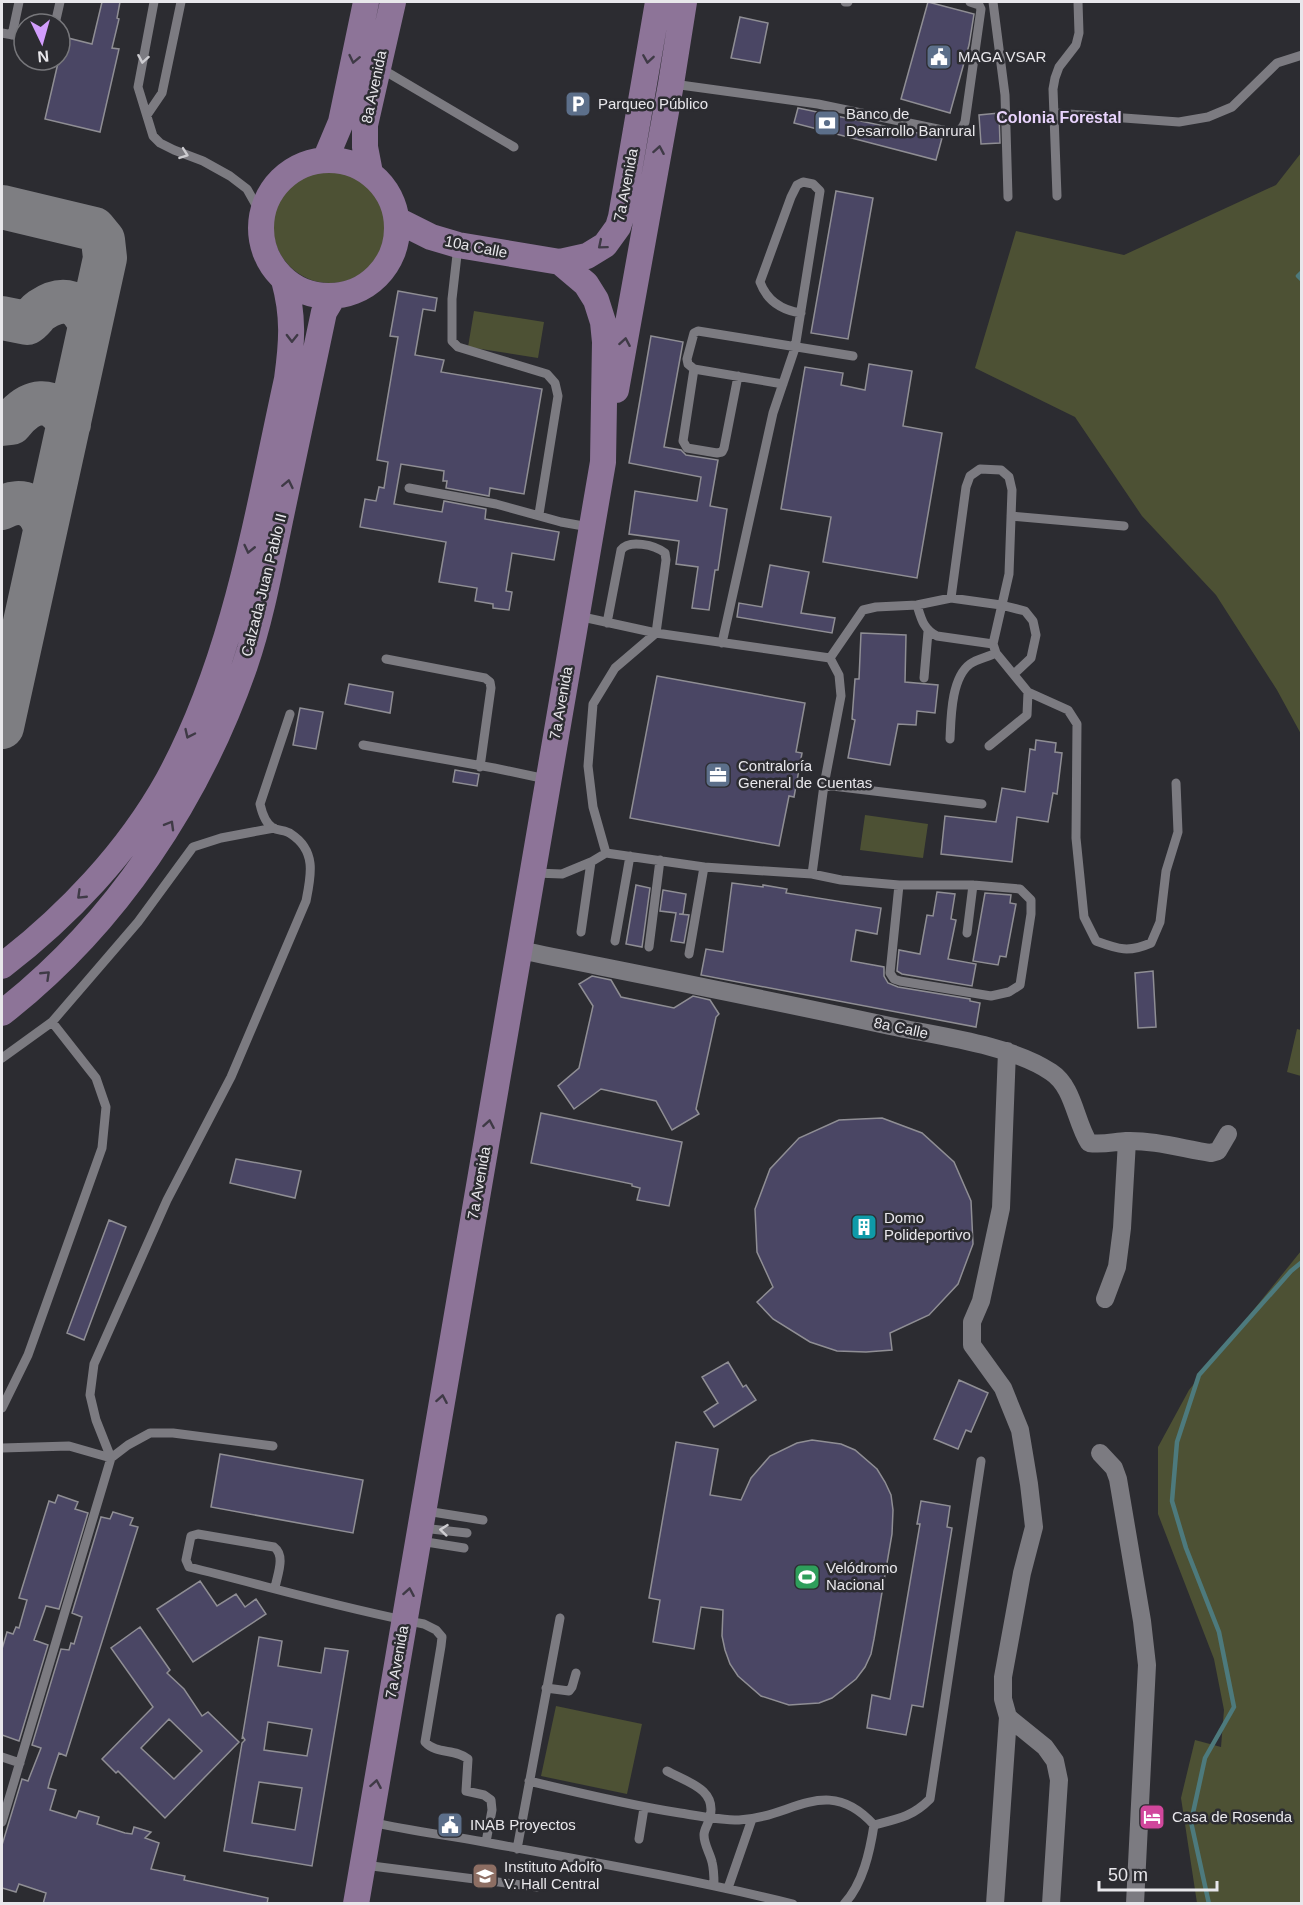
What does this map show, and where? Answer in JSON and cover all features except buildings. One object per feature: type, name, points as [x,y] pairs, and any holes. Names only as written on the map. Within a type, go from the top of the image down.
[{"type":"main road","name":"8a Avenida","points":[[325,160],[341,122],[366,2]]},
{"type":"main road","name":"8a Avenida","points":[[370,173],[365,147],[365,125],[393,2]]},
{"type":"main road","name":"7a Avenida","points":[[560,262],[587,256],[596,251],[605,245],[618,227],[658,2]]},
{"type":"main road","name":"7a Avenida","points":[[356,1904],[591,528],[684,2]]},
{"type":"main road","points":[[325,160],[341,161],[356,165],[370,173],[383,186],[393,202],[397,220],[397,239],[392,256],[382,273],[368,285],[351,293],[333,297],[315,296],[298,290],[271,267],[264,250],[260,232],[261,214],[267,198],[277,183],[291,171],[307,163],[325,160]]},
{"type":"main road","name":"10a Calle","points":[[397,220],[430,237],[458,246],[560,262]]},
{"type":"main road","name":"7a Avenida","points":[[560,262],[586,284],[596,300],[603,322],[603,462]]},
{"type":"main road","name":"Calzada Juan Pablo II","points":[[2,966],[90,886],[121,849],[143,820],[168,779],[196,719],[223,651],[239,594],[287,379],[292,322],[284,280]]},
{"type":"main road","name":"Calzada Juan Pablo II","points":[[2,1013],[77,944],[123,891],[160,841],[221,728],[245,664],[263,602],[324,312],[333,297]]},
{"type":"street","name":"8a Calle","points":[[519,950],[738,993],[1007,1051],[1050,1071],[1061,1080],[1083,1134],[1089,1143],[1102,1145],[1127,1141],[1211,1153],[1218,1151],[1228,1134]]},
{"type":"street","points":[[995,1904],[1008,1717],[1003,1699],[1004,1677],[1022,1573],[1034,1527],[1020,1430],[1004,1388],[972,1345],[972,1322],[981,1301],[1001,1208],[1007,1051]]},
{"type":"street","points":[[1105,1299],[1117,1267],[1122,1228],[1127,1141]]},
{"type":"street","points":[[1100,1453],[1114,1468],[1118,1479],[1142,1621],[1147,1665],[1135,1904]]},
{"type":"street","points":[[1008,1717],[1045,1747],[1055,1761],[1059,1780],[1051,1904]]},
{"type":"lane","points":[[7,34],[19,2]]},
{"type":"lane","points":[[154,2],[138,87],[153,136],[160,143],[203,161],[230,176],[247,189],[261,214]]},
{"type":"lane","points":[[147,115],[162,93],[181,2]]},
{"type":"lane","points":[[671,84],[818,104],[952,132],[958,131],[962,129],[965,122],[981,9],[979,4],[970,2]]},
{"type":"lane","points":[[993,2],[1005,95],[1008,197]]},
{"type":"lane","points":[[1057,196],[1055,78],[1059,67],[1076,45],[1078,2]]},
{"type":"lane","points":[[1055,113],[1179,122],[1208,117],[1232,106],[1277,63],[1302,55]]},
{"type":"lane","points":[[378,67],[514,147]]},
{"type":"lane","points":[[722,643],[773,413],[795,348],[801,314],[820,191],[813,184],[803,182],[797,185],[791,196],[760,282],[771,302],[781,308],[801,314]]},
{"type":"lane","points":[[458,246],[452,299],[452,341],[458,347],[547,374],[555,383],[558,396],[539,514]]},
{"type":"lane","points":[[783,384],[694,369],[688,364],[687,359],[694,333],[698,331],[853,356]]},
{"type":"lane","points":[[694,369],[683,441],[687,448],[707,452],[722,452],[724,448],[738,376]]},
{"type":"lane","points":[[950,739],[953,699],[960,677],[969,664],[994,649],[1009,574],[1012,490],[1009,477],[1001,470],[980,469],[970,476],[966,487],[951,598]]},
{"type":"lane","points":[[409,488],[539,514],[561,522],[591,528]]},
{"type":"lane","points":[[1011,516],[1124,526]]},
{"type":"lane","points":[[606,853],[593,807],[588,766],[593,704],[615,668],[656,633],[666,560],[665,553],[660,549],[630,543],[624,545],[621,550],[607,623]]},
{"type":"lane","points":[[830,658],[862,610],[917,605],[951,598],[1025,611],[1033,621],[1036,635],[1031,658],[1014,674]]},
{"type":"lane","points":[[917,605],[928,632],[994,649],[1028,692],[1068,710],[1077,724],[1076,838],[1084,917],[1096,941],[1122,950],[1138,949],[1151,943],[1160,922],[1166,871],[1178,832],[1176,783]]},
{"type":"lane","points":[[576,616],[656,633],[830,658]]},
{"type":"lane","points":[[924,678],[928,632]]},
{"type":"lane","points":[[386,658],[485,678],[490,682],[480,767]]},
{"type":"lane","points":[[812,874],[824,785],[841,696],[839,675],[830,658]]},
{"type":"lane","points":[[989,746],[1027,715],[1028,692]]},
{"type":"lane","points":[[274,828],[263,816],[261,804],[290,714]]},
{"type":"lane","points":[[363,745],[548,780]]},
{"type":"lane","points":[[824,785],[982,804]]},
{"type":"lane","points":[[2,1058],[52,1022],[138,922],[193,847],[221,838],[274,828],[290,832],[303,844],[309,858],[312,875],[306,901],[231,1077],[167,1200],[94,1364],[90,1395],[96,1420],[111,1458]]},
{"type":"lane","points":[[532,873],[562,874],[606,853],[704,867],[812,874],[841,880],[899,885],[973,885],[1020,888],[1031,900],[1020,985],[1009,992],[991,996],[894,979],[890,973],[899,885]]},
{"type":"lane","points":[[615,941],[630,856]]},
{"type":"lane","points":[[649,947],[660,860]]},
{"type":"lane","points":[[581,932],[591,862]]},
{"type":"lane","points":[[689,954],[704,867]]},
{"type":"lane","points":[[967,933],[973,885]]},
{"type":"lane","points":[[2,1408],[28,1355],[102,1148],[106,1107],[96,1078],[52,1022]]},
{"type":"lane","points":[[2,1822],[111,1458],[150,1433],[194,1435],[273,1446]]},
{"type":"lane","points":[[2,1448],[69,1446],[111,1458]]},
{"type":"lane","points":[[874,1825],[907,1817],[930,1799],[981,1461]]},
{"type":"lane","points":[[420,1526],[483,1520]]},
{"type":"lane","points":[[420,1526],[468,1533]]},
{"type":"lane","points":[[420,1526],[464,1548]]},
{"type":"lane","points":[[275,1588],[281,1556],[274,1547],[198,1534],[191,1536],[186,1560],[189,1567],[339,1606],[424,1624],[436,1630],[442,1637],[425,1742],[431,1749],[462,1754],[468,1759],[466,1791],[470,1794],[484,1795],[491,1800],[492,1810],[486,1842]]},
{"type":"lane","points":[[516,1849],[560,1618]]},
{"type":"lane","points":[[546,1688],[569,1691],[576,1673]]},
{"type":"lane","points":[[2,1756],[20,1763]]},
{"type":"lane","points":[[667,1772],[704,1790],[710,1797],[712,1806],[704,1833],[706,1848],[713,1867],[714,1885]]},
{"type":"lane","points":[[529,1781],[644,1808],[710,1818],[752,1819],[805,1802],[832,1800],[848,1804],[865,1814],[874,1825],[870,1850],[852,1895],[844,1904]]},
{"type":"lane","points":[[639,1839],[644,1808]]},
{"type":"lane","points":[[728,1888],[752,1819]]},
{"type":"lane","points":[[370,1821],[397,1828],[486,1842],[714,1885],[793,1904]]},
{"type":"lane","points":[[362,1865],[537,1887]]},
{"type":"green space","points":[[1301,153],[1301,734],[1277,690],[1216,595],[1142,516],[1075,417],[975,368],[1016,231],[1124,255],[1276,185]]},
{"type":"green space","points":[[330,169],[352,173],[371,185],[383,204],[387,226],[383,248],[371,267],[352,279],[330,283],[308,279],[289,267],[277,248],[273,226],[277,204],[289,185],[308,173]]},
{"type":"green space","points":[[474,311],[544,322],[538,358],[468,347]]},
{"type":"green space","points":[[865,815],[928,824],[923,858],[860,850]]},
{"type":"green space","points":[[1297,1029],[1301,1030],[1301,1076],[1287,1072]]},
{"type":"green space","points":[[1301,1251],[1301,1903],[1197,1903],[1181,1798],[1195,1740],[1221,1747],[1224,1710],[1214,1659],[1158,1514],[1158,1447],[1189,1390]]},
{"type":"green space","points":[[556,1706],[642,1724],[627,1794],[541,1776]]},
{"type":"waterway","points":[[1302,272],[1298,276],[1302,280]]},
{"type":"waterway","points":[[1209,1904],[1191,1822],[1205,1758],[1234,1707],[1219,1632],[1186,1548],[1172,1501],[1177,1442],[1199,1375],[1291,1271],[1302,1262]]},
{"type":"taxiway","points":[[2,207],[94,229],[103,240],[105,258],[2,727]]},
{"type":"taxiway","points":[[2,318],[27,323],[49,305],[64,302],[82,310],[90,325]]},
{"type":"taxiway","points":[[2,424],[11,423],[26,409],[41,403],[55,408],[69,424]]},
{"type":"taxiway","points":[[2,508],[17,503],[30,506],[43,521],[45,529]]},
{"type":"place","name":"MAGA VSAR","points":[[939,57]]},
{"type":"place","name":"Parqueo Público","points":[[578,104]]},
{"type":"place","name":"Banco de Desarrollo Banrural","points":[[827,123]]},
{"type":"place","name":"Contraloría General de Cuentas","points":[[718,775]]},
{"type":"place","name":"Domo Polideportivo","points":[[864,1227]]},
{"type":"place","name":"Velódromo Nacional","points":[[807,1577]]},
{"type":"place","name":"Casa de Rosenda","points":[[1152,1817]]},
{"type":"place","name":"INAB Proyectos","points":[[450,1825]]},
{"type":"place","name":"Instituto Adolfo V. Hall Central","points":[[485,1876]]},
{"type":"district","name":"Colonia Forestal","points":[[1059,117]]}]
